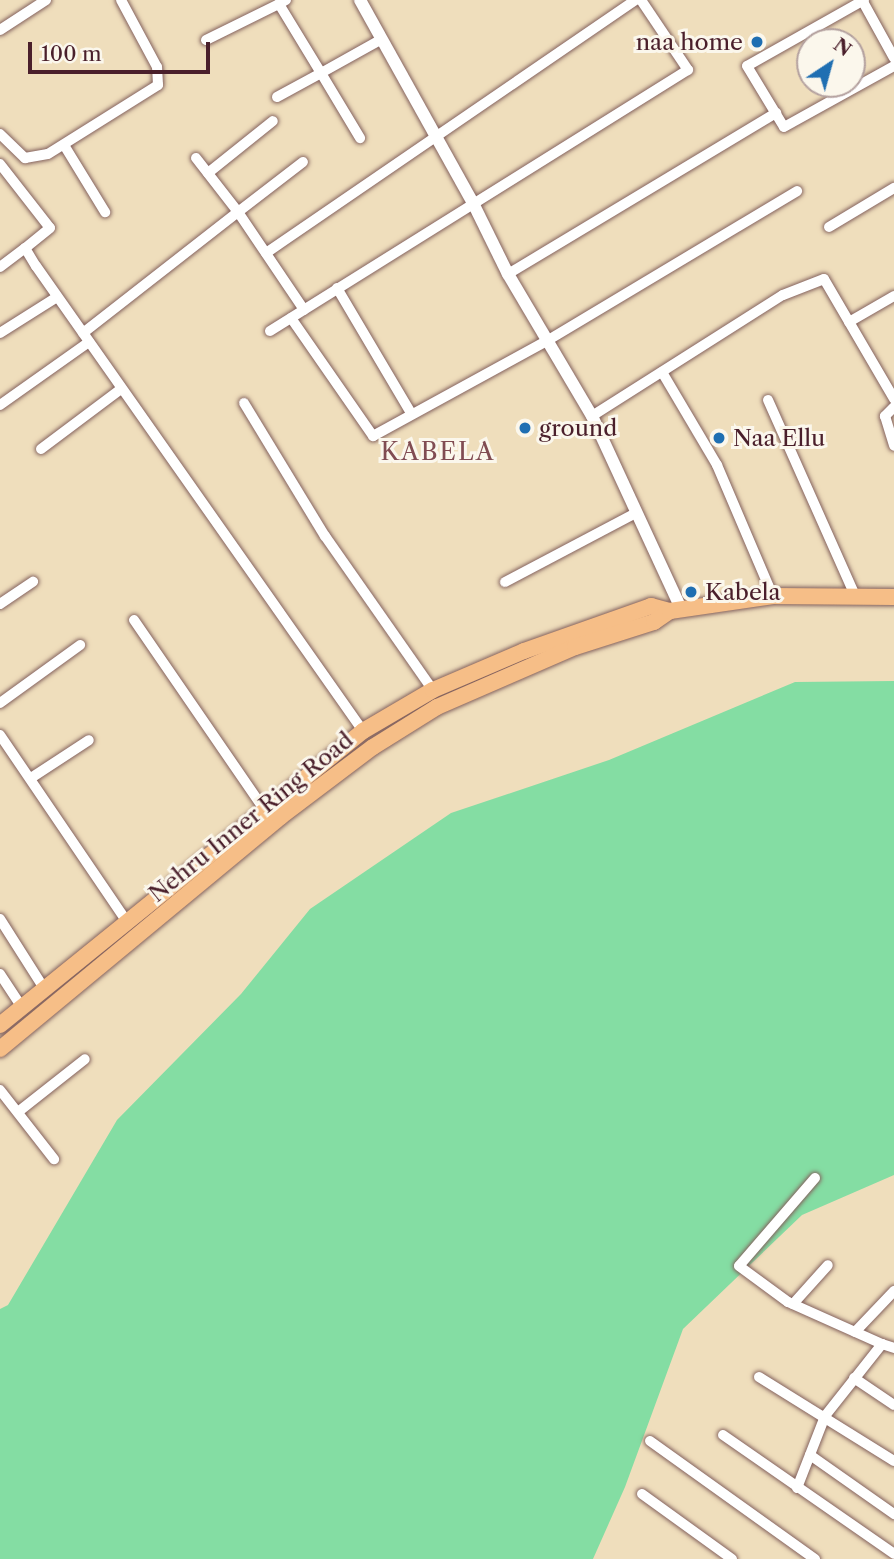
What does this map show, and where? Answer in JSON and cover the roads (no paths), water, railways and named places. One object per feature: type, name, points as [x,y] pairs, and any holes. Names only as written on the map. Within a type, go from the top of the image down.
[{"type":"main road","name":"Nehru Inner Ring Road","points":[[0,1025],[23,1009],[264,808],[363,731],[433,690],[612,618],[651,606],[675,610],[773,596],[894,597]]},
{"type":"main road","name":"Nehru Inner Ring Road","points":[[0,1049],[280,817],[373,747],[437,707],[575,647],[654,622],[675,610]]},
{"type":"street","points":[[0,30],[46,0]]},
{"type":"street","points":[[0,134],[25,158],[48,154],[158,85],[157,67],[121,0]]},
{"type":"street","points":[[360,0],[436,141],[473,203],[508,274],[550,339],[593,416],[675,610]]},
{"type":"street","points":[[266,253],[436,141],[638,0],[688,70],[270,331]]},
{"type":"street","points":[[894,58],[863,0],[747,66],[784,127],[894,66]]},
{"type":"street","points":[[206,40],[283,2],[360,138]]},
{"type":"street","points":[[277,97],[382,39]]},
{"type":"street","points":[[508,274],[776,113]]},
{"type":"street","points":[[208,173],[273,121]]},
{"type":"street","points":[[64,145],[105,212]]},
{"type":"street","points":[[196,158],[238,212],[304,310]]},
{"type":"street","points":[[0,405],[303,162]]},
{"type":"street","points":[[0,164],[50,228],[0,268]]},
{"type":"street","points":[[829,227],[894,188]]},
{"type":"street","points":[[291,318],[373,436],[550,339],[797,191]]},
{"type":"street","points":[[25,248],[121,389],[363,731]]},
{"type":"street","points":[[593,416],[783,295],[824,279],[894,398]]},
{"type":"street","points":[[337,288],[411,413]]},
{"type":"street","points":[[849,322],[894,296]]},
{"type":"street","points":[[0,332],[57,297]]},
{"type":"street","points":[[662,372],[717,466],[773,596]]},
{"type":"street","points":[[41,449],[121,389]]},
{"type":"street","points":[[768,400],[856,598]]},
{"type":"street","points":[[244,402],[325,536],[433,690]]},
{"type":"street","points":[[894,407],[885,416],[894,446]]},
{"type":"street","points":[[505,583],[636,513]]},
{"type":"street","points":[[0,604],[33,582]]},
{"type":"street","points":[[134,620],[264,808]]},
{"type":"street","points":[[0,703],[80,645]]},
{"type":"street","points":[[0,735],[127,922]]},
{"type":"street","points":[[31,778],[89,740]]},
{"type":"street","points":[[0,919],[45,990]]},
{"type":"street","points":[[0,974],[23,1009]]},
{"type":"street","points":[[18,1112],[85,1059]]},
{"type":"street","points":[[0,1090],[54,1159]]},
{"type":"street","points":[[815,1178],[782,1220],[740,1261],[742,1270],[793,1304],[894,1348]]},
{"type":"street","points":[[793,1304],[828,1265]]},
{"type":"street","points":[[855,1332],[894,1291]]},
{"type":"street","points":[[797,1488],[825,1416],[882,1344]]},
{"type":"street","points":[[759,1377],[894,1461]]},
{"type":"street","points":[[854,1378],[894,1405]]},
{"type":"street","points":[[723,1435],[894,1554]]},
{"type":"street","points":[[650,1441],[815,1559]]},
{"type":"street","points":[[810,1455],[894,1514]]},
{"type":"street","points":[[642,1494],[732,1559]]},
{"type":"place","name":"naa home","points":[[757,42]]},
{"type":"place","name":"ground","points":[[525,428]]},
{"type":"place","name":"Naa Ellu","points":[[719,438]]},
{"type":"place","name":"Kabela","points":[[691,592]]},
{"type":"district","name":"KABELA","points":[[438,452]]}]
